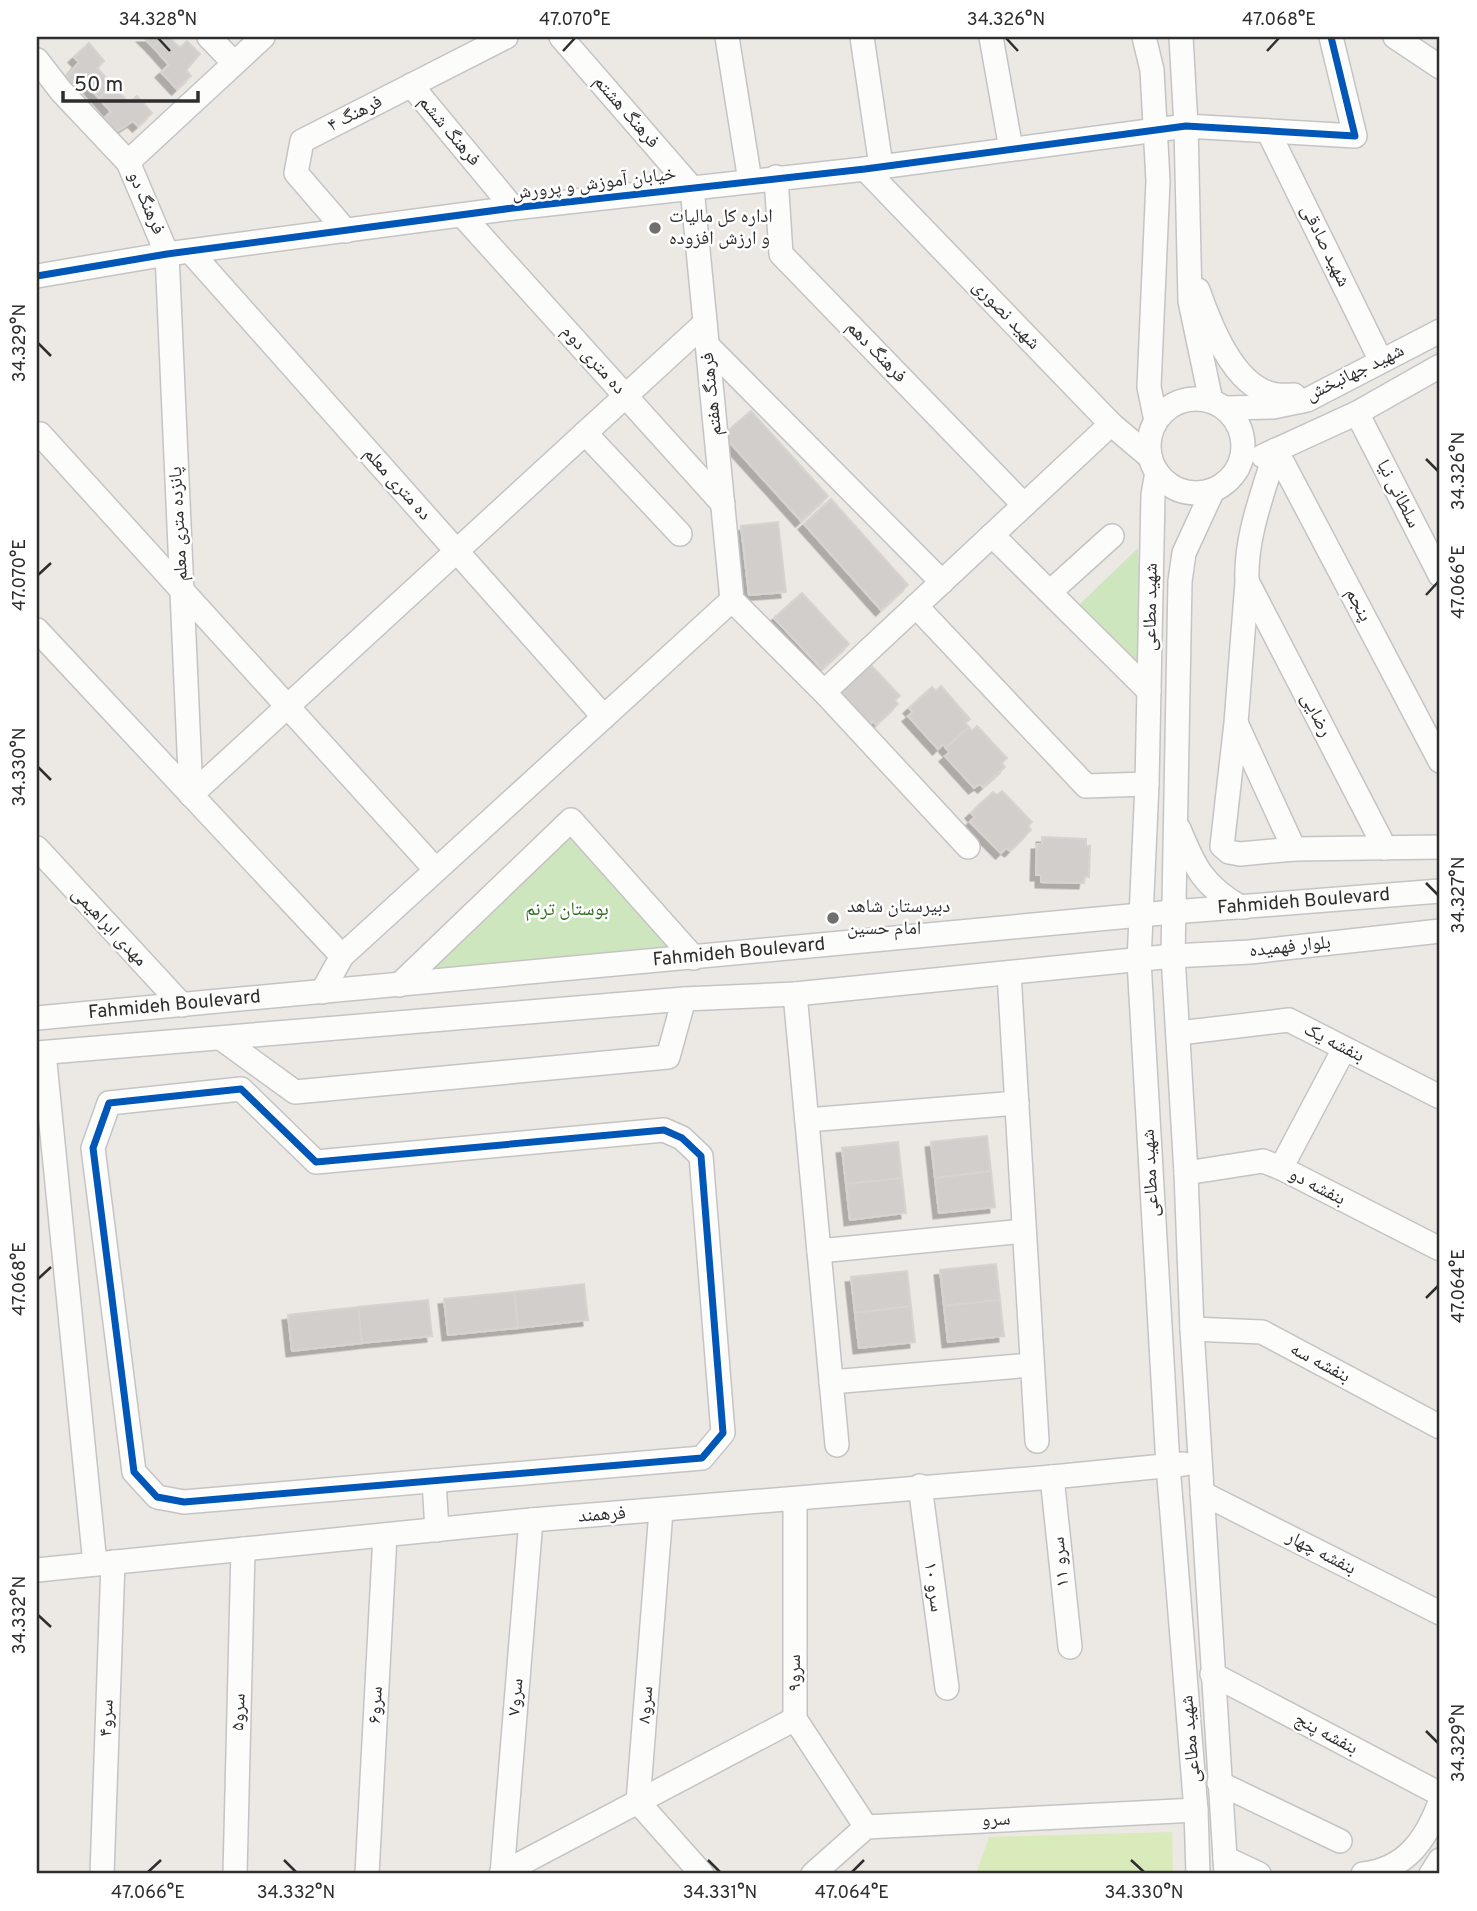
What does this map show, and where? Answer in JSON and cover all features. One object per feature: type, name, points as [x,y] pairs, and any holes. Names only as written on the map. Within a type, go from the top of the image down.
[{"type":"street","points":[[209,37],[234,63]]},
{"type":"street","points":[[128,162],[263,37]]},
{"type":"street","name":"فرهنگ ۴","points":[[346,231],[296,173],[302,141],[506,37]]},
{"type":"street","name":"فرهنگ هشتم","points":[[561,37],[692,188]]},
{"type":"street","points":[[727,37],[750,181]]},
{"type":"street","points":[[862,37],[873,168]]},
{"type":"street","points":[[991,37],[1011,149]]},
{"type":"street","points":[[1144,37],[1152,70],[1156,130],[1157,181],[1149,387],[1156,421]]},
{"type":"street","points":[[1181,37],[1190,301],[1194,327],[1218,405]]},
{"type":"street","name":"خیابان آموزش و پرورش","points":[[37,276],[178,253],[513,208],[873,168],[1186,126],[1354,136],[1331,37]]},
{"type":"street","points":[[1395,37],[1440,67]]},
{"type":"street","name":"فرهنگ دو","points":[[37,60],[61,91],[128,162],[178,253]]},
{"type":"street","name":"فرهنگ ششم","points":[[411,85],[513,208]]},
{"type":"street","name":"شهید صادقی","points":[[1268,131],[1381,360]]},
{"type":"street","name":"شهید نصوری","points":[[873,168],[1111,424],[1154,465]]},
{"type":"street","name":"فرهنگ دهم","points":[[776,177],[781,254],[1024,505]]},
{"type":"street","name":"فرهنگ هفتم","points":[[692,188],[732,600]]},
{"type":"street","name":"ده متری دوم","points":[[463,216],[723,504]]},
{"type":"street","name":"ده متری معلم","points":[[178,253],[456,551],[604,717]]},
{"type":"street","name":"پانزده متری معلم","points":[[178,253],[182,590],[191,795]]},
{"type":"street","points":[[1189,256],[1212,325],[1223,348],[1243,376],[1254,386],[1272,394],[1302,396],[1325,391]]},
{"type":"street","name":"شهید جهانبخش","points":[[1218,405],[1273,407],[1307,400],[1440,331]]},
{"type":"street","points":[[191,795],[625,396],[706,334],[942,582]]},
{"type":"street","name":"شهید جهانبخش","points":[[1238,467],[1357,413],[1439,370]]},
{"type":"street","points":[[1195,398],[1218,405],[1236,420],[1242,435],[1243,452],[1232,477],[1213,490],[1188,492],[1166,482],[1154,465],[1149,445],[1156,421],[1166,409],[1180,401],[1195,398]]},
{"type":"street","name":"سلطانی نیا","points":[[1357,413],[1440,575]]},
{"type":"street","points":[[824,692],[1111,424]]},
{"type":"street","points":[[585,433],[680,534]]},
{"type":"street","points":[[40,434],[436,870]]},
{"type":"street","points":[[1276,450],[1246,561],[1247,582],[1236,723],[1221,836],[1222,846],[1229,852],[1240,854],[1293,849],[1440,847]]},
{"type":"street","name":"پنجم","points":[[1276,450],[1440,761]]},
{"type":"street","name":"شهید مطاعی","points":[[1154,465],[1147,784],[1139,961],[1168,1465],[1196,1810],[1198,1874]]},
{"type":"street","name":"شهید مطاعی","points":[[1213,490],[1184,553],[1180,581],[1173,956],[1192,1329],[1225,1866]]},
{"type":"street","points":[[992,535],[1149,691]]},
{"type":"street","points":[[1050,592],[1112,536]]},
{"type":"street","name":"رضایی","points":[[1247,582],[1385,848]]},
{"type":"street","points":[[322,992],[342,956],[732,600],[824,692],[968,847]]},
{"type":"street","points":[[916,606],[1086,786],[1147,784]]},
{"type":"street","points":[[37,630],[342,956]]},
{"type":"street","points":[[1236,723],[1293,849]]},
{"type":"street","points":[[400,985],[570,820],[694,958]]},
{"type":"street","points":[[1176,822],[1194,862],[1211,887],[1240,907],[1258,906]]},
{"type":"street","name":"مهدی ابراهیمی","points":[[37,848],[182,1005]]},
{"type":"street","name":"Fahmideh Boulevard","points":[[37,1018],[1173,912],[1440,891]]},
{"type":"street","name":"بلوار فهمیده","points":[[1139,961],[1440,931]]},
{"type":"street","name":"Fahmideh Boulevard","points":[[40,1053],[684,999],[795,994],[1139,961]]},
{"type":"street","points":[[1009,973],[1037,1441]]},
{"type":"street","points":[[795,994],[837,1445]]},
{"type":"street","points":[[222,1039],[295,1092],[668,1057],[684,999]]},
{"type":"street","name":"بنفشه یک","points":[[1179,1033],[1289,1020],[1440,1097]]},
{"type":"street","points":[[1281,1168],[1344,1049]]},
{"type":"street","name":"سرو۴","points":[[40,1053],[104,1563],[102,1874]]},
{"type":"street","points":[[241,1089],[316,1162],[664,1130],[682,1138],[701,1156],[723,1433],[702,1458],[434,1481],[184,1502],[157,1497],[134,1472],[93,1148],[108,1103],[241,1089]]},
{"type":"street","points":[[807,1120],[1017,1103]]},
{"type":"street","name":"بنفشه دو","points":[[1186,1173],[1262,1161],[1281,1168],[1440,1249]]},
{"type":"street","points":[[819,1251],[1024,1231]]},
{"type":"street","name":"بنفشه سه","points":[[1192,1329],[1262,1332],[1440,1427]]},
{"type":"street","points":[[831,1382],[1031,1365]]},
{"type":"street","name":"فرهمند","points":[[37,1570],[531,1520],[661,1511],[1200,1462]]},
{"type":"street","name":"۱۱ سرو","points":[[1052,1477],[1070,1647]]},
{"type":"street","points":[[434,1481],[438,1530]]},
{"type":"street","name":"سرو ۱۰","points":[[920,1486],[947,1688]]},
{"type":"street","name":"بنفشه چهار","points":[[1202,1493],[1440,1613]]},
{"type":"street","name":"سرو۹","points":[[794,1499],[795,1719],[866,1827]]},
{"type":"street","name":"سرو۸","points":[[638,1802],[661,1511]]},
{"type":"street","name":"سرو۷","points":[[501,1874],[531,1520]]},
{"type":"street","name":"سرو۶","points":[[367,1874],[385,1535]]},
{"type":"street","name":"سرو۵","points":[[235,1874],[243,1549]]},
{"type":"street","name":"بنفشه پنج","points":[[1212,1674],[1440,1794]]},
{"type":"street","points":[[501,1874],[795,1719]]},
{"type":"street","points":[[1219,1783],[1340,1841]]},
{"type":"street","points":[[638,1802],[702,1874]]},
{"type":"street","points":[[1363,1874],[1380,1872],[1413,1852],[1434,1818],[1440,1802]]},
{"type":"street","name":"سرو","points":[[866,1827],[1196,1810]]},
{"type":"street","points":[[813,1874],[866,1827]]},
{"type":"street","points":[[1431,1874],[1440,1860]]},
{"type":"street","points":[[1225,1866],[1259,1874]]},
{"type":"green space","points":[[1138,548],[1143,670],[1079,605]]},
{"type":"green space","name":"بوستان ترنم","points":[[570,835],[676,951],[423,975]]},
{"type":"green space","points":[[1172,1832],[1173,1874],[976,1874],[989,1837]]},
{"type":"building","points":[[143,37],[164,37],[153,47]]},
{"type":"building","points":[[164,37],[169,37],[180,48],[187,41],[200,54],[186,70],[191,76],[177,89],[161,72],[169,65],[153,47]]},
{"type":"building","points":[[89,43],[104,61],[97,68],[113,85],[99,98],[86,84],[78,92],[66,78],[79,62],[74,57]]},
{"type":"building","points":[[113,85],[129,103],[137,96],[152,113],[138,126],[133,121],[115,133],[103,119],[111,112],[99,98]]},
{"type":"building","points":[[751,411],[828,496],[801,521],[723,435]]},
{"type":"building","points":[[831,499],[908,585],[881,610],[804,524]]},
{"type":"building","points":[[778,522],[786,592],[749,595],[741,526]]},
{"type":"building","points":[[802,593],[849,644],[822,669],[774,618]]},
{"type":"building","points":[[870,664],[900,696],[895,700],[898,704],[876,725],[873,721],[868,726],[838,694]]},
{"type":"building","points":[[941,686],[970,719],[965,723],[969,727],[946,748],[943,744],[938,749],[908,716],[913,712],[909,708],[932,687],[936,691]]},
{"type":"building","points":[[977,726],[1007,758],[1002,763],[1005,767],[983,787],[980,784],[974,788],[945,756],[950,752],[946,748],[969,727],[972,731]]},
{"type":"building","points":[[1002,791],[1032,822],[1028,826],[1031,830],[1010,851],[1006,848],[1001,853],[970,822],[975,817],[971,813],[993,792],[997,795]]},
{"type":"building","points":[[1042,837],[1086,839],[1086,846],[1090,846],[1089,877],[1085,876],[1084,883],[1041,882],[1041,875],[1036,875],[1037,844],[1042,844]]},
{"type":"building","points":[[987,1136],[991,1171],[935,1178],[931,1142]]},
{"type":"building","points":[[898,1142],[902,1178],[846,1184],[842,1148]]},
{"type":"building","points":[[991,1171],[995,1207],[939,1213],[935,1178]]},
{"type":"building","points":[[902,1178],[906,1213],[850,1220],[846,1184]]},
{"type":"building","points":[[996,1264],[1000,1300],[944,1306],[940,1270]]},
{"type":"building","points":[[907,1271],[911,1306],[855,1313],[851,1277]]},
{"type":"building","points":[[584,1284],[588,1320],[518,1328],[514,1292]]},
{"type":"building","points":[[514,1292],[518,1328],[448,1335],[444,1299]]},
{"type":"building","points":[[428,1300],[432,1336],[362,1343],[358,1307]]},
{"type":"building","points":[[1000,1300],[1004,1336],[948,1342],[944,1306]]},
{"type":"building","points":[[911,1306],[915,1342],[859,1348],[855,1313]]},
{"type":"building","points":[[358,1307],[362,1343],[292,1351],[288,1315]]},
{"type":"cycle path","points":[[37,276],[167,254],[513,208],[865,169],[1186,126],[1355,136],[1331,37]]},
{"type":"cycle path","points":[[241,1089],[316,1162],[664,1130],[682,1138],[701,1156],[723,1433],[702,1458],[184,1502],[157,1497],[134,1472],[93,1148],[109,1103],[241,1089]]},
{"type":"place","name":"اداره کل مالیات و ارزش افزوده","points":[[655,228]]},
{"type":"place","name":"دبیرستان شاهد امام حسین","points":[[833,918]]}]
